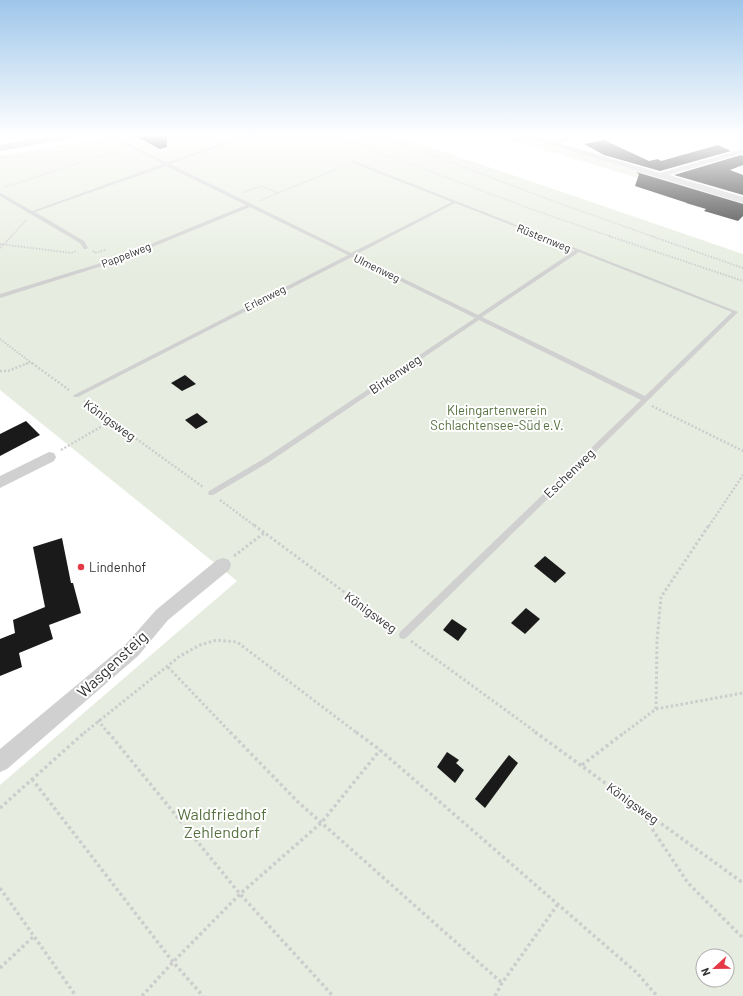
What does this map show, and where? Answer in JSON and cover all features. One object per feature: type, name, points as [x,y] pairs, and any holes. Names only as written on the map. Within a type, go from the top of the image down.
[{"type":"street","points":[[686,182],[743,200]]},
{"type":"street","points":[[0,483],[49,458]]},
{"type":"street","name":"Wasgensteig","points":[[0,762],[132,650],[162,615],[223,565]]},
{"type":"lane","points":[[33,212],[117,182]]},
{"type":"lane","name":"Ulmenweg","points":[[204,182],[644,400]]},
{"type":"lane","name":"Rüsternweg","points":[[406,182],[735,312]]},
{"type":"lane","points":[[0,194],[82,242],[86,248]]},
{"type":"lane","name":"Erlenweg","points":[[76,396],[455,202]]},
{"type":"lane","name":"Pappelweg","points":[[0,296],[116,260],[250,205]]},
{"type":"lane","name":"Birkenweg","points":[[211,493],[267,460],[577,251]]},
{"type":"lane","name":"Eschenweg","points":[[403,635],[735,312]]},
{"type":"path","points":[[0,188],[18,182]]},
{"type":"path","points":[[250,205],[304,182]]},
{"type":"path","points":[[460,182],[531,209],[743,281]]},
{"type":"path","points":[[504,182],[743,268]]},
{"type":"path","points":[[233,196],[262,186],[278,193]]},
{"type":"path","points":[[0,248],[33,212]]},
{"type":"path","points":[[0,244],[71,253],[86,248]]},
{"type":"path","name":"Königsweg","points":[[0,339],[743,883]]},
{"type":"path","points":[[0,371],[8,371],[31,362]]},
{"type":"path","points":[[644,400],[743,451]]},
{"type":"path","points":[[49,458],[111,421]]},
{"type":"path","points":[[656,709],[657,641],[661,597],[743,475]]},
{"type":"path","points":[[223,565],[264,533]]},
{"type":"path","points":[[0,808],[98,720],[168,667],[180,656],[200,645],[217,640],[236,642],[380,750],[637,973],[657,996]]},
{"type":"path","points":[[168,667],[298,802],[502,983]]},
{"type":"path","points":[[582,765],[656,709],[743,693]]},
{"type":"path","points":[[98,720],[240,894],[333,996]]},
{"type":"path","points":[[142,996],[173,962],[240,894],[322,822],[380,750]]},
{"type":"path","points":[[32,779],[173,962],[203,996]]},
{"type":"path","points":[[638,806],[688,883],[743,938]]},
{"type":"path","points":[[0,888],[76,996]]},
{"type":"path","points":[[495,996],[502,983],[558,904]]},
{"type":"path","points":[[0,968],[34,936]]},
{"type":"green space","points":[[0,182],[534,182],[743,254],[743,996],[0,996],[0,785],[237,581],[0,390]]},
{"type":"green space","points":[[653,182],[684,182],[743,200],[743,210]]},
{"type":"building","points":[[636,182],[671,182],[743,204],[743,216],[738,221],[704,211],[706,209],[635,186]]},
{"type":"building","points":[[700,182],[743,182],[743,195]]},
{"type":"building","points":[[185,375],[196,384],[182,391],[171,383]]},
{"type":"building","points":[[197,413],[208,422],[196,429],[185,420]]},
{"type":"building","points":[[26,421],[40,435],[0,456],[0,434]]},
{"type":"building","points":[[62,538],[71,583],[73,583],[81,613],[49,625],[53,639],[19,653],[22,667],[0,676],[0,639],[15,633],[13,620],[45,607],[33,547]]},
{"type":"building","points":[[545,556],[566,573],[555,583],[534,566]]},
{"type":"building","points":[[526,608],[540,619],[525,634],[511,623]]},
{"type":"building","points":[[452,619],[467,629],[458,641],[443,630]]},
{"type":"building","points":[[447,752],[459,760],[456,763],[464,770],[455,783],[437,767]]},
{"type":"building","points":[[509,755],[518,763],[485,808],[475,799]]},
{"type":"place","name":"Lindenhof","points":[[81,567]]},
{"type":"park label","name":"Kleingartenverein Schlachtensee-Süd e.V.","points":[[497,418]]},
{"type":"park label","name":"Waldfriedhof Zehlendorf","points":[[222,823]]}]
